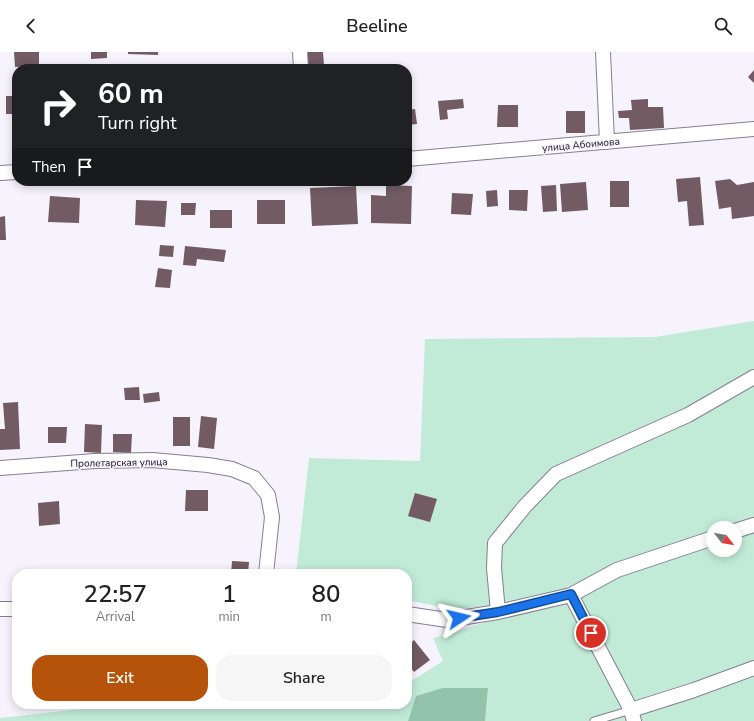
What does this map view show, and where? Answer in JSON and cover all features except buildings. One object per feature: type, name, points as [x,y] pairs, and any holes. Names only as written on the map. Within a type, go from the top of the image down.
[{"type":"street","points":[[300,52],[301,64]]},
{"type":"street","points":[[603,52],[607,142]]},
{"type":"street","name":"улица Абоимова","points":[[412,159],[754,129]]},
{"type":"street","points":[[0,173],[12,172]]},
{"type":"street","points":[[498,612],[494,568],[495,543],[525,506],[556,474],[688,415],[754,377]]},
{"type":"street","name":"Пролетарская улица","points":[[0,468],[94,461],[152,460],[208,465],[232,469],[254,478],[268,495],[272,517],[267,569]]},
{"type":"street","points":[[742,529],[754,525]]},
{"type":"street","points":[[412,615],[447,620],[498,612],[571,594],[617,570],[706,540]]},
{"type":"street","points":[[571,594],[633,716],[694,690],[754,668]]},
{"type":"street","points":[[0,609],[12,609]]},
{"type":"lane","points":[[594,721],[633,716]]},
{"type":"green space","points":[[754,321],[754,721],[485,721],[488,688],[416,696],[412,708],[412,679],[413,680],[443,661],[433,638],[495,619],[489,606],[451,609],[412,601],[412,569],[297,569],[309,458],[420,461],[425,339],[655,337]]},
{"type":"green space","points":[[443,688],[488,688],[485,721],[408,721],[416,696]]},
{"type":"green space","points":[[80,709],[412,709],[408,721],[0,721],[0,718]]},
{"type":"route","points":[[459,618],[498,612],[571,594],[591,633]]}]
